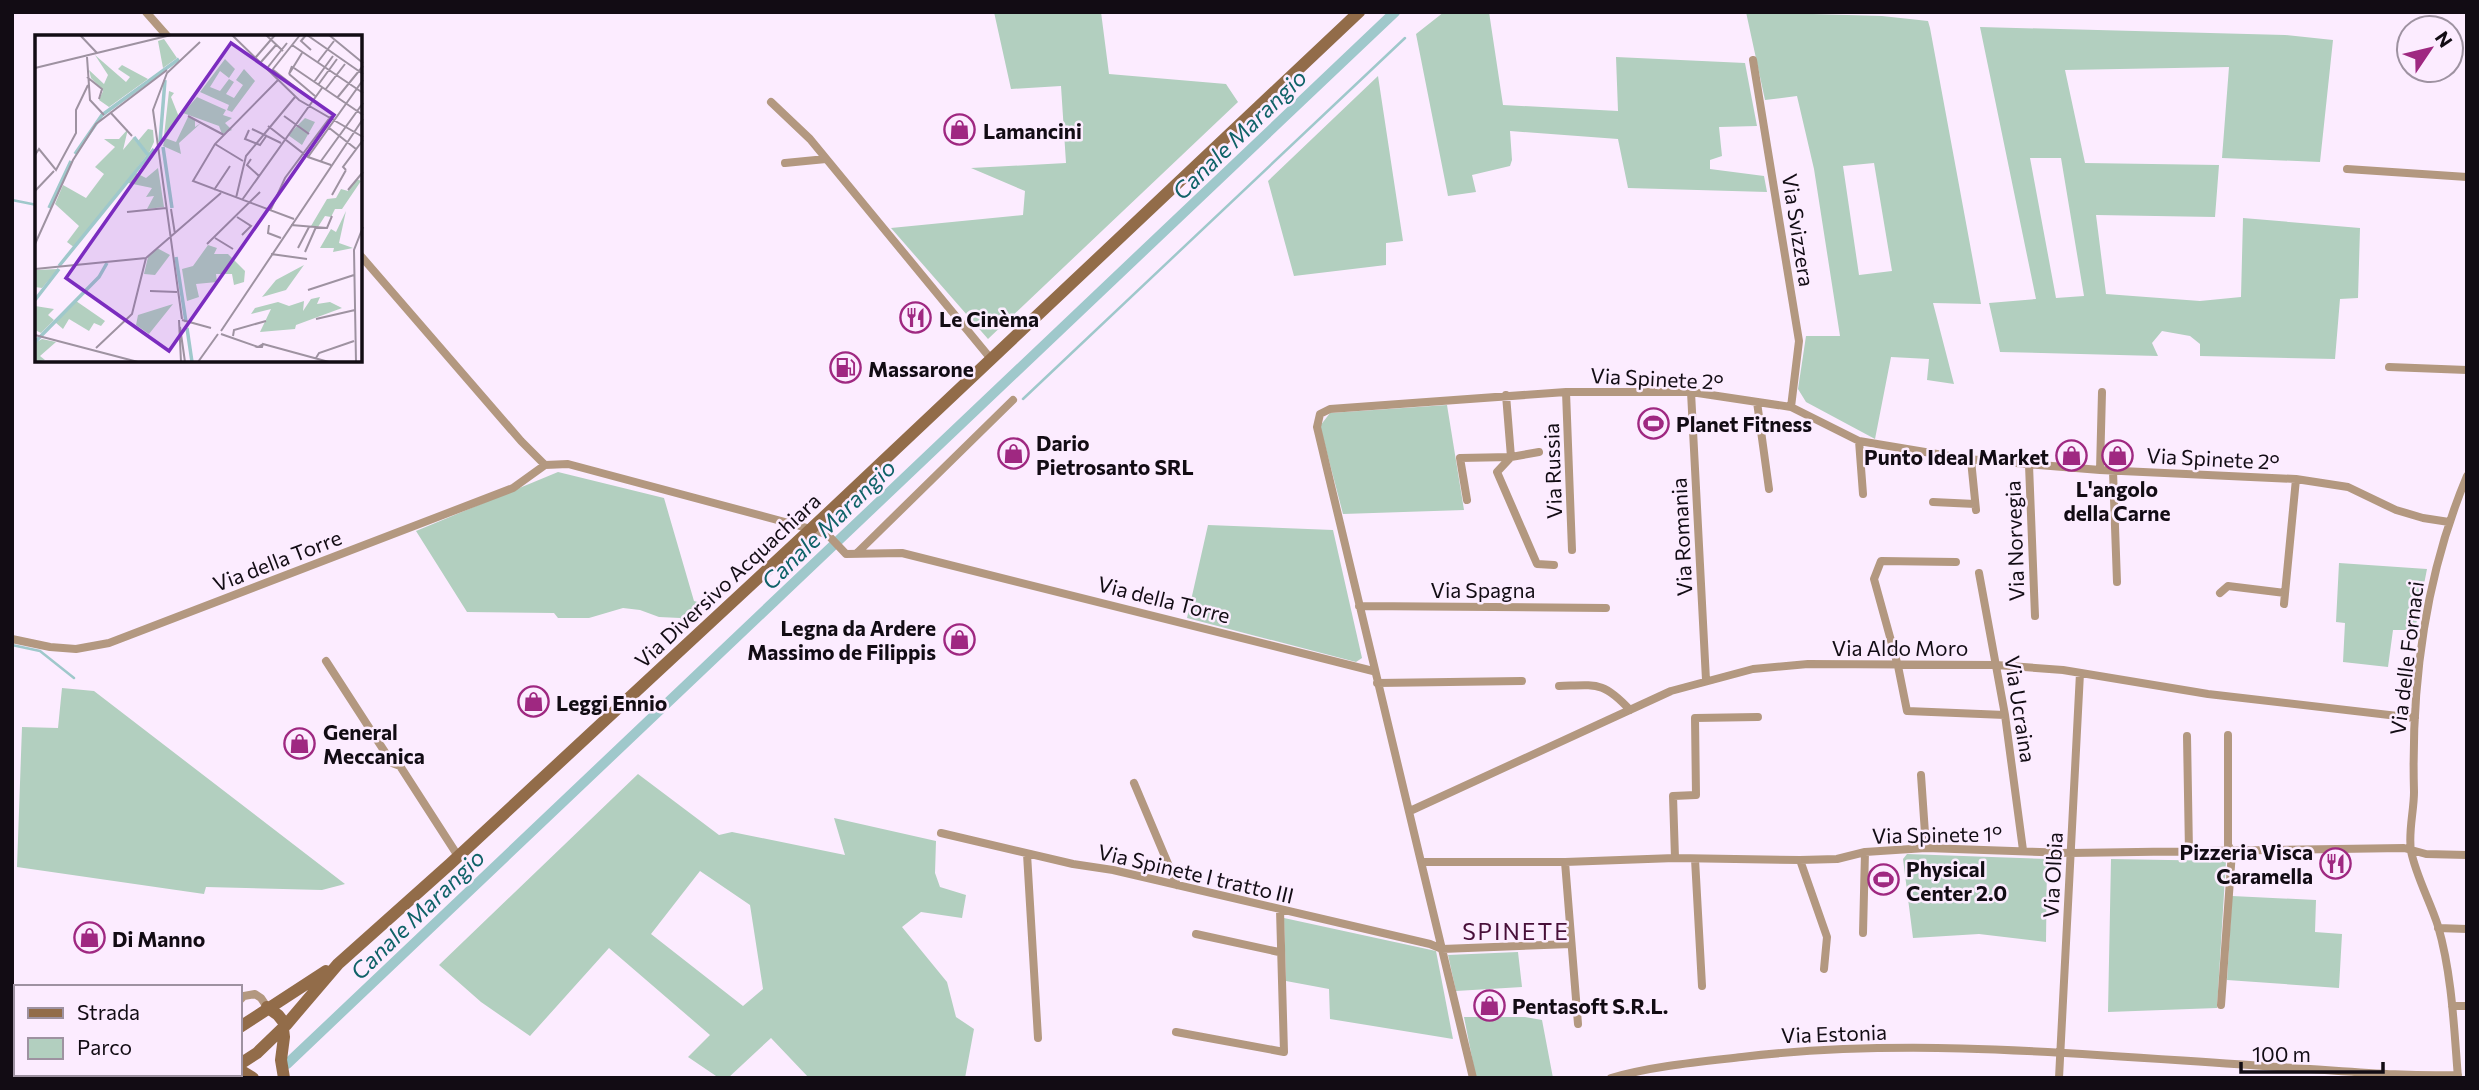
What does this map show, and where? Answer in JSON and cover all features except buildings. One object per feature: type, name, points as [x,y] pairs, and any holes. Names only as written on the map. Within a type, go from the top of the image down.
[{"type":"main road","name":"Via Diversivo Acquachiara","points":[[338,964],[811,529],[1359,12]]},
{"type":"main road","points":[[242,1026],[267,1007],[338,964]]},
{"type":"main road","points":[[242,1065],[284,1027],[338,964]]},
{"type":"main road","points":[[267,1007],[278,1015],[284,1027],[281,1060],[284,1078]]},
{"type":"street","points":[[146,12],[166,35]]},
{"type":"street","name":"Via Svizzera","points":[[1753,60],[1799,341],[1791,407]]},
{"type":"street","points":[[771,102],[810,139],[991,359]]},
{"type":"street","points":[[785,163],[826,159]]},
{"type":"street","points":[[2347,169],[2467,177]]},
{"type":"street","points":[[362,257],[521,441],[545,465]]},
{"type":"street","points":[[2389,367],[2467,370]]},
{"type":"street","name":"Via Spinete 2°","points":[[1373,671],[1317,426],[1320,414],[1330,409],[1566,391],[1691,392],[1791,407],[1859,441],[1971,460],[2029,466],[2296,479],[2348,487],[2396,510],[2449,522]]},
{"type":"street","name":"Via Russia","points":[[1566,391],[1572,550]]},
{"type":"street","name":"Via Romania","points":[[1691,392],[1706,680]]},
{"type":"street","points":[[2100,471],[2102,392]]},
{"type":"street","points":[[1507,395],[1511,457],[1497,472],[1537,565],[1554,565]]},
{"type":"street","points":[[857,553],[1013,400]]},
{"type":"street","points":[[1757,402],[1769,489]]},
{"type":"street","points":[[1859,441],[1863,494]]},
{"type":"street","points":[[1467,500],[1460,458],[1511,457],[1539,452]]},
{"type":"street","points":[[1933,502],[1976,507],[1971,460]]},
{"type":"street","name":"Via della Torre","points":[[12,639],[76,649],[109,643],[513,488],[545,465],[568,464],[811,529],[828,535],[846,554],[902,553],[1373,671]]},
{"type":"street","name":"Via Norvegia","points":[[2029,466],[2035,616]]},
{"type":"street","points":[[2113,471],[2117,582]]},
{"type":"street","name":"Via delle Fornaci","points":[[2411,850],[2414,794],[2412,764],[2423,632],[2434,573],[2449,522],[2467,476]]},
{"type":"street","points":[[2284,604],[2296,479]]},
{"type":"street","points":[[1956,562],[1881,561],[1874,579],[1898,666],[1907,711],[2005,715]]},
{"type":"street","name":"Via Ucraina","points":[[1979,573],[2005,715],[2023,850]]},
{"type":"street","points":[[2220,593],[2228,586],[2285,593]]},
{"type":"street","name":"Via Spagna","points":[[1359,606],[1606,608]]},
{"type":"street","points":[[326,661],[392,763],[400,766],[458,856]]},
{"type":"street","name":"Via Aldo Moro","points":[[1410,811],[1671,691],[1753,669],[1808,664],[1996,665],[2080,673],[2208,694],[2416,718]]},
{"type":"street","points":[[1373,671],[1410,811],[1473,1078]]},
{"type":"street","name":"Via Olbia","points":[[2059,1078],[2080,673]]},
{"type":"street","points":[[1377,683],[1522,681]]},
{"type":"street","points":[[1559,686],[1591,685],[1612,691],[1630,710]]},
{"type":"street","points":[[1675,858],[1673,796],[1696,795],[1695,718],[1758,717]]},
{"type":"street","points":[[2221,1004],[2231,852],[2228,845],[2228,735]]},
{"type":"street","points":[[2188,736],[2189,852]]},
{"type":"street","points":[[1922,775],[1926,848]]},
{"type":"street","points":[[1134,783],[1177,885]]},
{"type":"street","name":"Via Spinete I tratto III","points":[[941,833],[1430,944],[1442,950]]},
{"type":"street","name":"Via Spinete 1°","points":[[1422,862],[1565,862],[1675,858],[1838,859],[1865,852],[1926,848],[2070,853],[2411,850],[2467,855]]},
{"type":"street","points":[[2411,850],[2438,928],[2452,1006],[2458,1076]]},
{"type":"street","points":[[1863,933],[1865,852]]},
{"type":"street","points":[[1027,854],[1038,1038]]},
{"type":"street","points":[[1695,859],[1702,986]]},
{"type":"street","points":[[1800,860],[1827,937],[1824,969]]},
{"type":"street","points":[[1565,862],[1578,1024]]},
{"type":"street","points":[[1176,1032],[1284,1052],[1279,951],[1280,910]]},
{"type":"street","points":[[2438,928],[2467,929]]},
{"type":"street","points":[[1196,934],[1279,951]]},
{"type":"street","points":[[1442,950],[1571,944]]},
{"type":"street","points":[[242,998],[255,994],[267,1007]]},
{"type":"street","points":[[2452,1006],[2467,1006]]},
{"type":"street","name":"Via Estonia","points":[[1611,1078],[1687,1063],[1792,1051],[1899,1048],[2060,1052],[2366,1075],[2458,1076]]},
{"type":"green space","points":[[994,12],[1101,12],[1109,74],[1226,84],[1238,102],[988,339],[891,228],[1023,215],[1025,191],[971,168],[1066,163],[1061,86],[1011,89]]},
{"type":"green space","points":[[1444,12],[1489,12],[1503,105],[1618,111],[1616,57],[1745,63],[1757,126],[1719,127],[1722,156],[1710,160],[1710,169],[1764,176],[1767,192],[1628,188],[1618,139],[1510,131],[1510,166],[1472,175],[1476,192],[1448,196],[1416,34]]},
{"type":"green space","points":[[1746,12],[1882,16],[1928,21],[1981,304],[1933,303],[1954,384],[1927,380],[1929,359],[1891,357],[1875,439],[1806,402],[1798,389],[1806,336],[1840,336],[1814,169],[1797,96],[1765,100]],"holes":[[[1874,163],[1892,271],[1859,275],[1843,166]]]},
{"type":"green space","points":[[1980,27],[2285,35],[2333,40],[2320,162],[2222,158],[2229,67],[2065,70],[2085,163],[2219,165],[2215,217],[2096,215],[2106,294],[2200,301],[2241,297],[2243,218],[2360,228],[2358,298],[2340,299],[2335,359],[2200,356],[2200,344],[2190,336],[2162,331],[2152,343],[2158,356],[2000,352],[1989,303],[2036,299]],"holes":[[[2030,158],[2061,158],[2084,296],[2056,298]]]},
{"type":"green space","points":[[1378,76],[1403,241],[1386,243],[1386,265],[1294,276],[1268,181]]},
{"type":"green space","points":[[1447,405],[1464,510],[1343,514],[1320,426],[1330,413]]},
{"type":"green space","points":[[558,472],[664,498],[694,601],[701,603],[686,622],[680,618],[659,617],[640,610],[623,608],[589,618],[558,618],[554,613],[467,612],[416,531]]},
{"type":"green space","points":[[1208,525],[1333,530],[1362,658],[1356,662],[1187,618]]},
{"type":"green space","points":[[2339,563],[2427,569],[2415,630],[2393,630],[2388,667],[2343,662],[2345,623],[2336,622]]},
{"type":"green space","points":[[62,688],[94,691],[345,884],[322,890],[206,887],[204,894],[17,867],[22,727],[58,728]]},
{"type":"green space","points":[[638,774],[719,835],[732,832],[845,855],[834,818],[936,841],[935,873],[940,887],[966,895],[962,918],[921,912],[902,927],[947,982],[956,1017],[974,1029],[965,1078],[809,1078],[771,1038],[728,1078],[719,1078],[688,1057],[710,1035],[609,948],[530,1036],[481,1002],[439,965]],"holes":[[[700,871],[750,905],[763,989],[743,1006],[651,934]]]},
{"type":"green space","points":[[1907,854],[2047,859],[2046,942],[1979,934],[1913,938],[1903,859]]},
{"type":"green space","points":[[2111,859],[2226,861],[2217,1008],[2108,1012]]},
{"type":"green space","points":[[2232,896],[2316,900],[2315,932],[2342,934],[2339,988],[2227,980]]},
{"type":"green space","points":[[1284,918],[1436,951],[1453,1039],[1330,1019],[1329,989],[1286,981]]},
{"type":"green space","points":[[1518,952],[1522,987],[1456,991],[1448,955]]},
{"type":"green space","points":[[1464,1017],[1525,1017],[1542,1020],[1553,1078],[1476,1078]]},
{"type":"waterway","name":"Canale Marangio","points":[[287,1064],[1395,12]]},
{"type":"waterway","points":[[1023,399],[1405,38]]},
{"type":"waterway","points":[[12,200],[35,205]]},
{"type":"waterway","points":[[12,645],[40,651],[74,678]]},
{"type":"place","name":"Lamancini","points":[[960,130]]},
{"type":"place","name":"Le Cinèma","points":[[916,318]]},
{"type":"place","name":"Massarone","points":[[845,368]]},
{"type":"place","name":"Planet Fitness","points":[[1653,423]]},
{"type":"place","name":"Dario Pietrosanto SRL","points":[[1013,454]]},
{"type":"place","name":"Punto Ideal Market","points":[[2072,456]]},
{"type":"place","name":"L'angolo della Carne","points":[[2117,456]]},
{"type":"place","name":"Legna da Ardere Massimo de Filippis","points":[[959,639]]},
{"type":"place","name":"Leggi Ennio","points":[[533,702]]},
{"type":"place","name":"General Meccanica","points":[[300,743]]},
{"type":"place","name":"Pizzeria Visca Caramella","points":[[2336,863]]},
{"type":"place","name":"Physical Center 2.0","points":[[1883,880]]},
{"type":"place","name":"Di Manno","points":[[89,938]]},
{"type":"place","name":"Pentasoft S.R.L.","points":[[1489,1005]]},
{"type":"district","name":"SPINETE","points":[[1516,931]]}]
